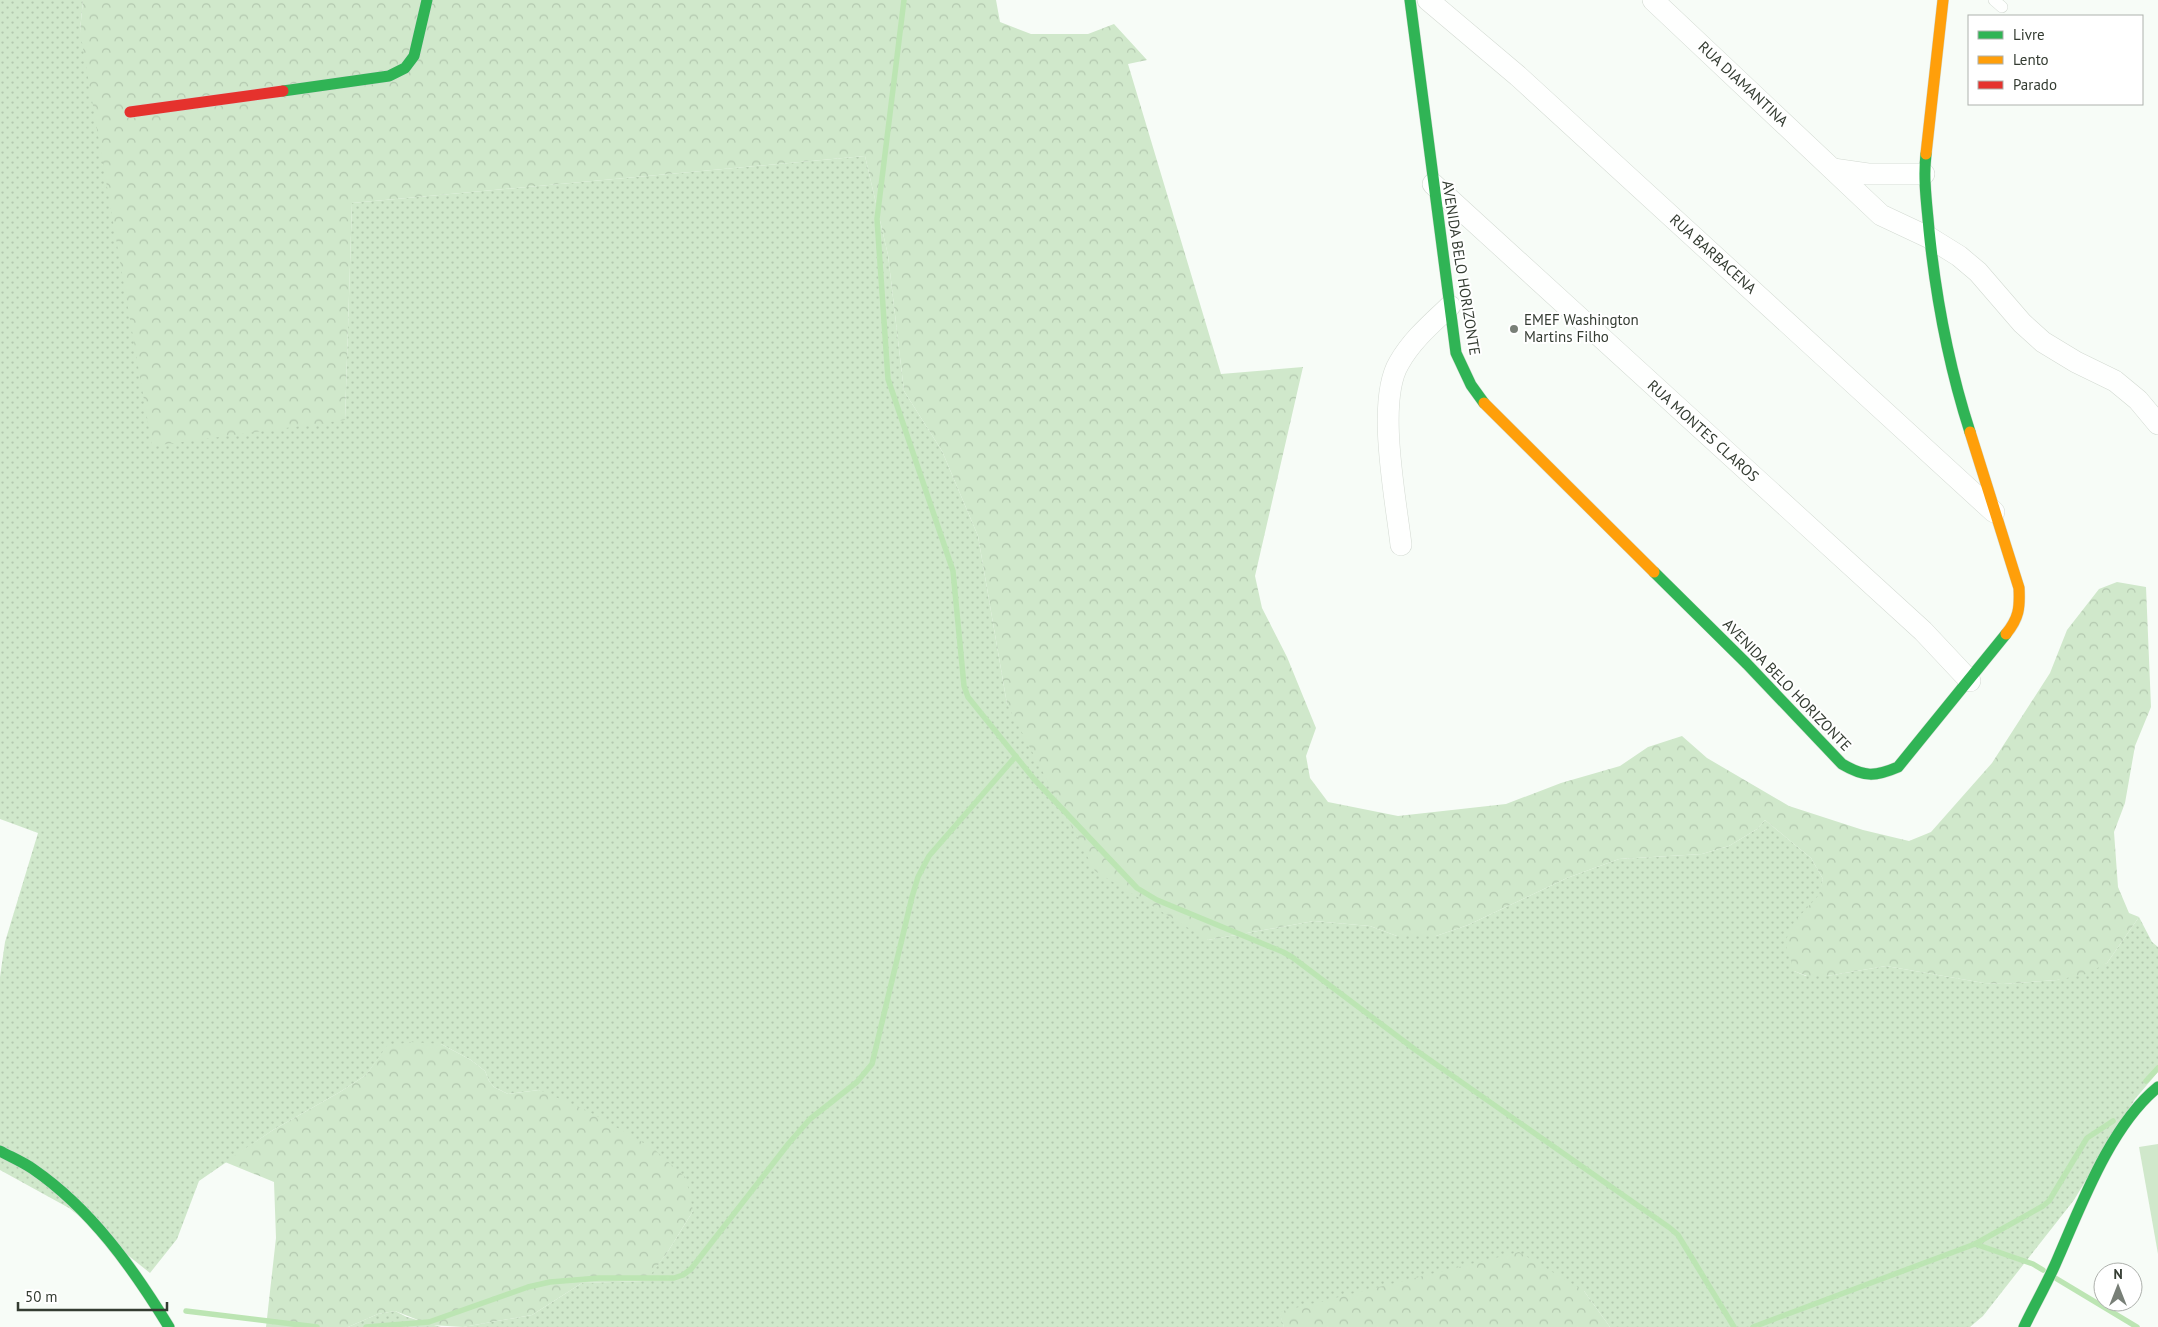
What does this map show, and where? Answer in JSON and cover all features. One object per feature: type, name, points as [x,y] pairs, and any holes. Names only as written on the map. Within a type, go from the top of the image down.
[{"type":"street","points":[[130,112],[389,76],[405,68],[414,56],[427,0]]},
{"type":"street","name":"AVENIDA BELO HORIZONTE","points":[[1410,0],[1456,353],[1464,376],[1476,396],[1747,664],[1842,764],[1856,772],[1870,775],[1882,774],[1898,767],[1970,681],[2016,622],[2020,604],[2019,588],[1967,423],[1940,316],[1924,174],[1939,3]]},
{"type":"street","name":"RUA BARBACENA","points":[[1428,0],[1518,76],[1994,512]]},
{"type":"street","name":"RUA DIAMANTINA","points":[[1653,0],[1881,215],[1930,238],[1959,256],[1978,272],[2022,324],[2043,342],[2076,362],[2115,381],[2138,400],[2158,424]]},
{"type":"street","points":[[1833,168],[1868,174],[1924,174]]},
{"type":"street","name":"RUA MONTES CLAROS","points":[[1433,184],[1923,631],[1970,681]]},
{"type":"street","points":[[1402,545],[1388,423],[1390,392],[1397,365],[1413,341],[1450,306]]},
{"type":"street","points":[[2024,1327],[2057,1261],[2090,1184],[2128,1118],[2143,1099],[2158,1086]]},
{"type":"street","points":[[0,1152],[33,1169],[58,1189],[102,1230],[148,1292],[169,1327]]},
{"type":"green space","points":[[0,0],[83,0],[80,31],[345,420],[352,203],[865,156],[888,255],[904,391],[942,451],[978,536],[1007,704],[1208,940],[1314,921],[1370,926],[1397,936],[1436,936],[1468,925],[1567,878],[1619,859],[1702,854],[1729,846],[1757,829],[1765,820],[1811,858],[1823,879],[1820,895],[1794,971],[1806,976],[1827,976],[1886,966],[1984,983],[2003,984],[2057,980],[2107,963],[2139,917],[2152,942],[2158,947],[2158,1072],[2135,1099],[2074,1200],[1983,1316],[1970,1327],[1610,1327],[1584,1291],[1280,1313],[1284,1327],[463,1327],[532,1315],[582,1283],[645,1281],[667,1253],[693,1211],[539,1090],[508,1094],[494,1087],[485,1071],[471,1060],[441,1044],[387,1047],[366,1075],[273,1130],[199,1181],[177,1239],[150,1273],[69,1208],[0,1170],[0,977],[5,942],[38,833],[0,819]]},
{"type":"green space","points":[[83,0],[996,0],[1000,22],[1031,34],[1088,34],[1114,24],[1147,60],[1128,64],[1221,374],[1303,367],[1255,576],[1262,608],[1287,657],[1316,728],[1306,756],[1310,778],[1328,802],[1398,816],[1506,804],[1561,783],[1620,766],[1648,747],[1682,736],[1707,758],[1789,806],[1863,830],[1909,841],[1931,832],[1992,763],[2050,673],[2067,630],[2099,589],[2117,582],[2146,587],[2151,707],[2135,746],[2125,803],[2114,832],[2118,887],[2129,913],[2139,917],[2107,963],[2086,974],[2057,980],[2003,984],[1984,983],[1886,966],[1827,976],[1807,976],[1794,971],[1785,942],[1794,922],[1819,895],[1823,879],[1811,858],[1765,820],[1757,829],[1729,846],[1702,854],[1619,859],[1567,878],[1468,925],[1436,936],[1397,936],[1370,926],[1314,921],[1208,940],[1095,871],[1007,704],[978,536],[942,451],[904,391],[888,255],[865,156],[352,203],[345,420],[152,446],[80,31]]},
{"type":"green space","points":[[411,1042],[441,1044],[471,1060],[485,1071],[494,1087],[508,1094],[539,1090],[588,1111],[654,1149],[686,1178],[693,1211],[667,1253],[646,1281],[582,1283],[532,1315],[463,1327],[431,1325],[395,1311],[378,1314],[348,1327],[266,1327],[276,1238],[274,1182],[225,1162],[273,1130],[366,1075],[387,1046]]},
{"type":"green space","points":[[2158,1144],[2158,1254],[2139,1147]]},
{"type":"green space","points":[[1519,1252],[1584,1291],[1610,1327],[1284,1327],[1279,1312]]},
{"type":"green space","points":[[395,1311],[407,1317],[441,1327],[348,1327],[378,1314]]},
{"type":"waterway","points":[[904,0],[877,219],[888,379],[953,571],[964,686],[968,697],[1034,779],[1137,888],[1157,900],[1292,957],[1417,1051],[1670,1228],[1678,1235],[1734,1327]]},
{"type":"waterway","points":[[366,1327],[429,1322],[528,1287],[550,1282],[599,1278],[674,1278],[683,1275],[691,1269],[789,1143],[810,1119],[857,1082],[872,1064],[918,877],[929,856],[1016,756]]},
{"type":"waterway","points":[[2146,1081],[2158,1068]]},
{"type":"waterway","points":[[1753,1327],[1975,1244],[2043,1206],[2049,1201],[2087,1138],[2113,1121]]},
{"type":"waterway","points":[[1975,1244],[2033,1264],[2043,1270]]},
{"type":"waterway","points":[[2057,1279],[2137,1327]]},
{"type":"waterway","points":[[186,1311],[317,1327]]},
{"type":"traffic: fast","points":[[283,91],[389,76],[405,68],[414,56],[427,0]]},
{"type":"traffic: fast","points":[[1410,0],[1456,353],[1471,385],[1484,403]]},
{"type":"traffic: fast","points":[[1926,154],[1926,192],[1935,282],[1950,358],[1970,432]]},
{"type":"traffic: fast","points":[[1654,572],[1747,664],[1842,764],[1863,773],[1883,773],[1898,767],[2006,634]]},
{"type":"traffic: fast","points":[[2024,1327],[2054,1267],[2099,1166],[2126,1122],[2141,1103],[2158,1087]]},
{"type":"traffic: fast","points":[[0,1151],[29,1166],[74,1202],[109,1241],[141,1283],[169,1327]]},
{"type":"traffic: slow","points":[[1926,154],[1943,0]]},
{"type":"traffic: slow","points":[[1484,403],[1654,572]]},
{"type":"traffic: slow","points":[[1970,432],[2019,588],[2018,612],[2014,623],[2006,634]]},
{"type":"traffic: jam","points":[[130,112],[283,91]]},
{"type":"place","name":"EMEF Washington Martins Filho","points":[[1514,329]]}]
